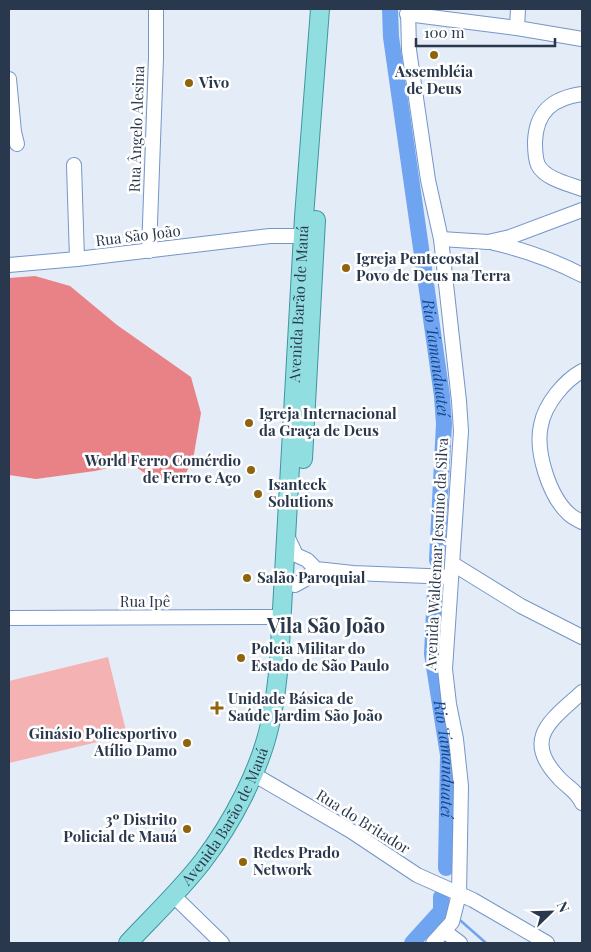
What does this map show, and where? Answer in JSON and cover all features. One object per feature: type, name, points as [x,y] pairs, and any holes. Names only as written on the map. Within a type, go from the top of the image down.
[{"type":"main road","name":"Avenida Barão de Mauá","points":[[128,943],[203,861],[268,764],[282,712],[296,585],[296,555],[305,427],[309,236],[304,217],[320,9]]},
{"type":"main road","name":"Avenida Barão de Mauá","points":[[140,943],[180,902],[225,847],[258,777],[270,724],[276,690],[309,236],[330,9]]},
{"type":"main road","points":[[282,617],[286,631],[286,657],[289,661]]},
{"type":"street","name":"Rua Ângelo Alesina","points":[[149,251],[156,9]]},
{"type":"street","points":[[517,28],[518,9]]},
{"type":"street","points":[[407,12],[582,39]]},
{"type":"street","name":"Avenida Waldemar Jesuíno da Silva","points":[[407,12],[409,50],[428,180],[441,239],[459,401],[460,431],[445,669],[461,786],[459,894],[452,922],[433,943]]},
{"type":"street","points":[[9,79],[17,144]]},
{"type":"street","points":[[582,94],[561,100],[549,106],[541,115],[536,129],[535,142],[538,166],[554,178],[582,189]]},
{"type":"street","points":[[74,165],[77,259]]},
{"type":"street","points":[[488,242],[517,235],[582,210]]},
{"type":"street","name":"Rua São João","points":[[270,236],[287,229],[304,217]]},
{"type":"street","name":"Rua São João","points":[[9,265],[149,251],[270,236],[309,236]]},
{"type":"street","points":[[441,239],[488,242],[526,250],[582,275]]},
{"type":"street","points":[[582,371],[575,375],[556,394],[541,424],[540,437],[542,460],[549,483],[569,515],[582,522]]},
{"type":"street","points":[[287,536],[296,555],[307,560],[316,569],[354,573],[452,571],[582,637]]},
{"type":"street","points":[[296,585],[316,569]]},
{"type":"street","name":"Rua Ipê","points":[[9,618],[282,617]]},
{"type":"street","points":[[581,798],[560,780],[550,768],[541,747],[544,730],[551,720],[582,692]]},
{"type":"street","name":"Rua do Britador","points":[[258,777],[351,831],[417,875],[473,900],[547,943]]},
{"type":"street","points":[[180,902],[222,943]]},
{"type":"street","points":[[444,930],[460,943]]},
{"type":"shaded area","points":[[35,276],[70,286],[117,325],[191,377],[201,413],[194,454],[185,476],[155,480],[130,463],[95,471],[36,479],[9,475],[9,278]]},
{"type":"shaded area","points":[[108,657],[127,735],[9,763],[9,681]]},
{"type":"waterway","name":"Rio Tamanduateí","points":[[390,9],[391,37],[442,396],[444,424],[437,560]]},
{"type":"waterway","name":"Rio Tamanduateí","points":[[435,591],[432,654],[448,755],[446,868]]},
{"type":"waterway","name":"Rio Tamanduateí","points":[[412,943],[441,911],[441,897]]},
{"type":"waterway","points":[[461,921],[486,943]]},
{"type":"place","name":"Assembléia de Deus","points":[[434,55]]},
{"type":"place","name":"Vivo","points":[[189,83]]},
{"type":"place","name":"Igreja Pentecostal Povo de Deus na Terra","points":[[346,268]]},
{"type":"place","name":"Igreja Internacional da Graça de Deus","points":[[249,423]]},
{"type":"place","name":"World Ferro Comérdio de Ferro e Aço","points":[[251,470]]},
{"type":"place","name":"Isanteck Solutions","points":[[258,494]]},
{"type":"place","name":"Salão Paroquial","points":[[247,578]]},
{"type":"place","name":"Polcia Militar do Estado de São Paulo","points":[[241,658]]},
{"type":"place","name":"Unidade Básica de Saúde Jardim São João","points":[[217,708]]},
{"type":"place","name":"Ginásio Poliesportivo Atílio Damo","points":[[187,743]]},
{"type":"place","name":"3º Distrito Policial de Mauá","points":[[187,829]]},
{"type":"place","name":"Redes Prado Network","points":[[243,862]]},
{"type":"district","name":"Vila São João","points":[[326,626]]}]
